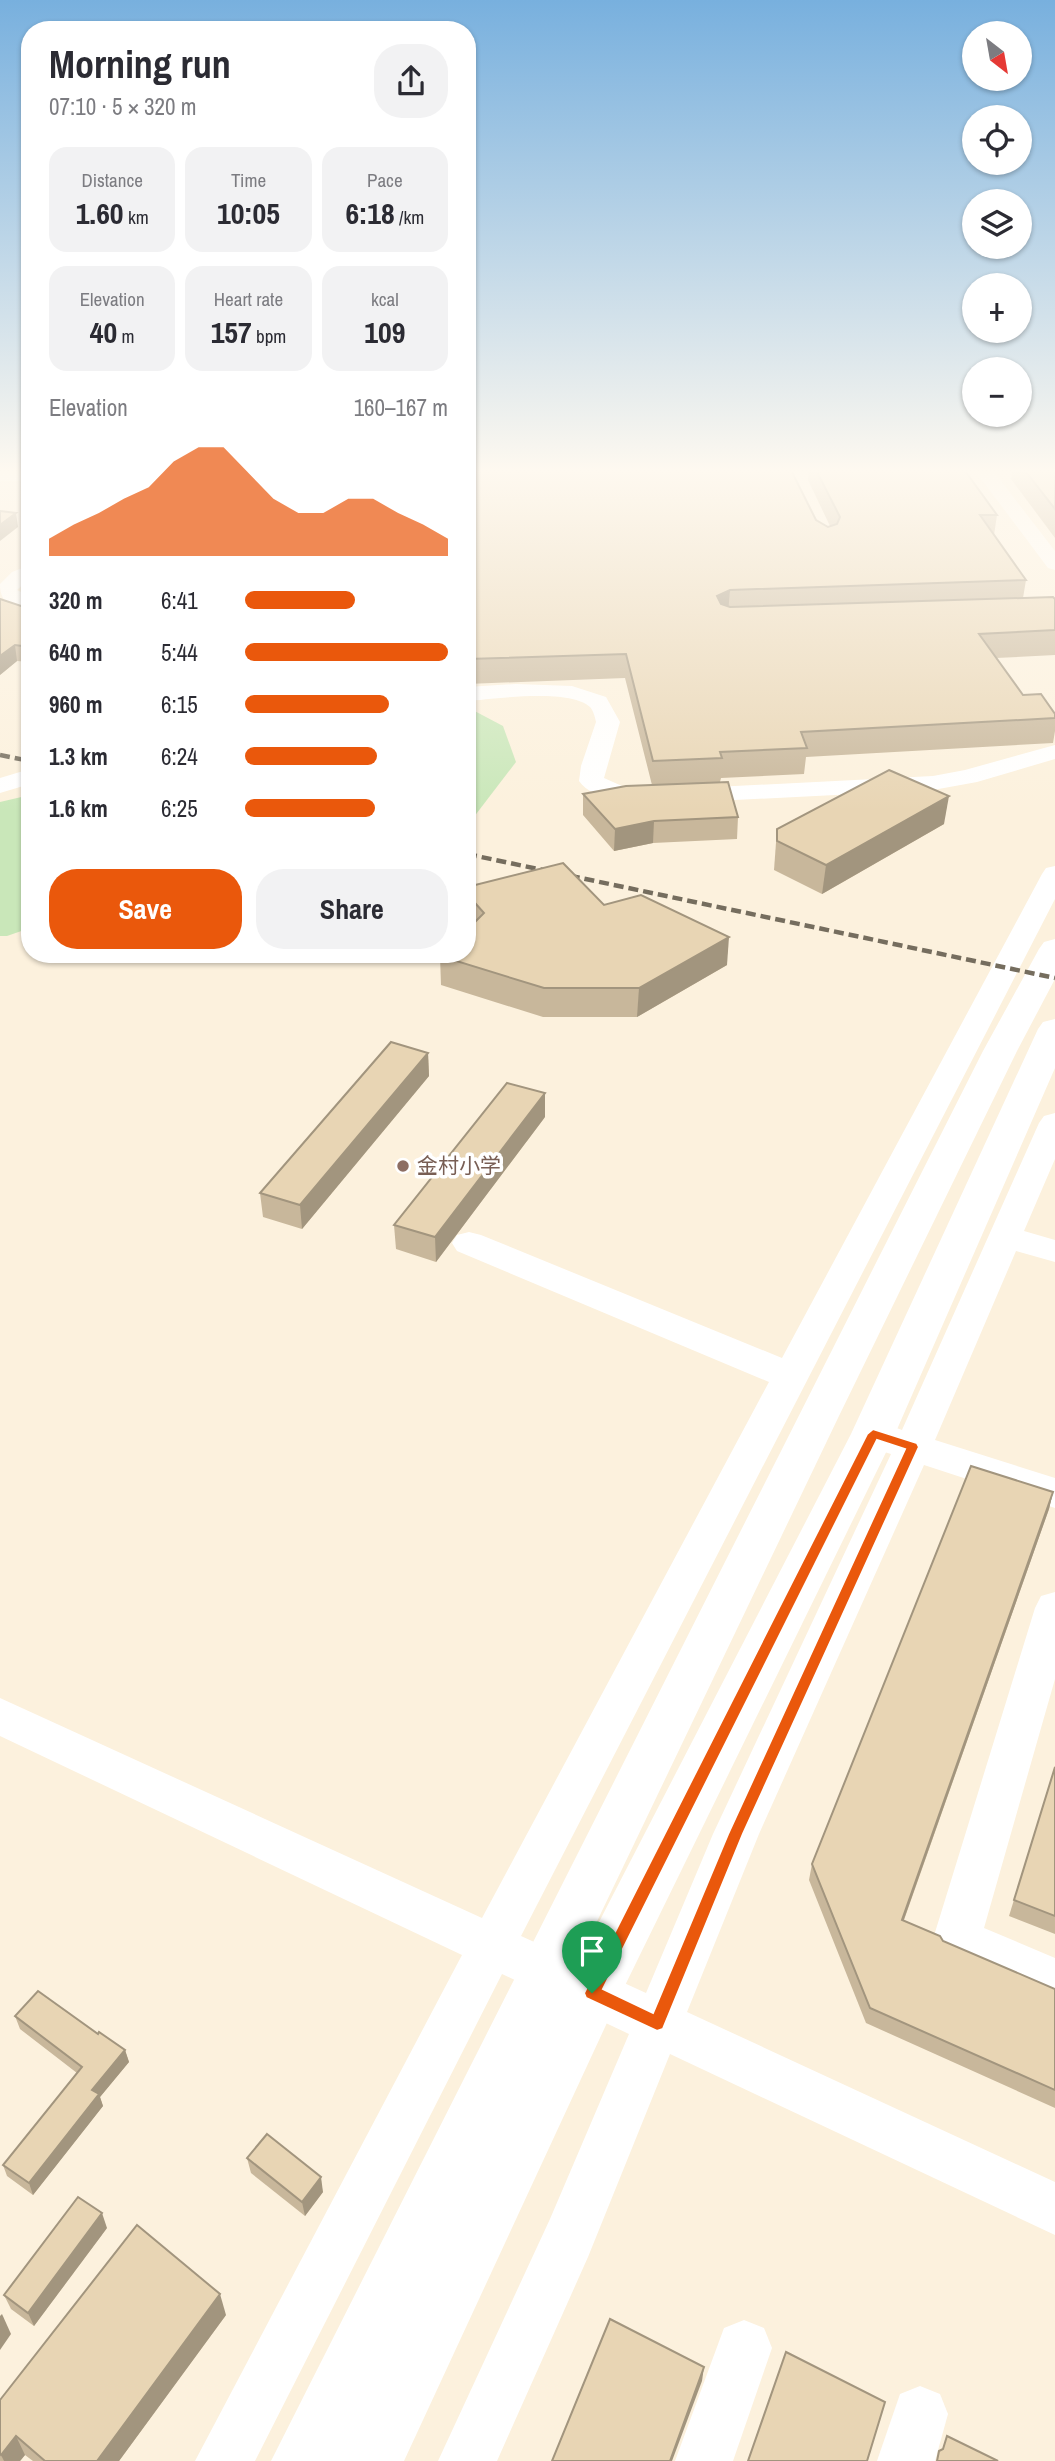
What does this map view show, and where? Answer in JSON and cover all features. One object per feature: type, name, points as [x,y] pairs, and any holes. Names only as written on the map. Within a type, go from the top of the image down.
[{"type":"main road","points":[[304,2461],[817,1418],[1000,1051],[1055,950]]},
{"type":"main road","points":[[369,2461],[592,1993],[893,1440],[1055,1029]]},
{"type":"street","points":[[11,583],[7,591],[12,597],[21,600]]},
{"type":"street","points":[[476,694],[558,692],[596,700],[608,722],[591,781],[604,790],[619,795],[656,797],[933,783],[968,777],[1055,752]]},
{"type":"street","points":[[0,786],[21,779]]},
{"type":"street","points":[[224,2461],[1055,874]]},
{"type":"street","points":[[467,2461],[569,2238],[736,1834],[893,1440],[1004,1237],[1055,1123]]},
{"type":"street","points":[[1004,1237],[1055,1251]]},
{"type":"street","points":[[469,1243],[790,1376]]},
{"type":"street","points":[[893,1440],[1055,1493]]},
{"type":"street","points":[[1055,1608],[957,1940],[1055,1981]]},
{"type":"street","points":[[0,1716],[1055,2209]]},
{"type":"street","points":[[704,2461],[744,2348]]},
{"type":"green space","points":[[476,712],[503,726],[516,762],[476,814]]},
{"type":"green space","points":[[21,797],[21,931],[7,936],[0,936],[0,802]]},
{"type":"building","points":[[476,583],[942,583],[730,590],[717,596],[721,604],[730,607],[1053,597],[1055,630],[979,634],[1023,695],[1041,694],[1055,718],[801,732],[807,748],[720,752],[722,758],[653,761],[626,654],[476,659]]},
{"type":"building","points":[[0,599],[21,606],[21,646],[15,645],[0,656]]},
{"type":"building","points":[[889,770],[949,796],[826,865],[777,841],[777,829]]},
{"type":"building","points":[[728,782],[738,817],[654,821],[615,829],[583,794],[626,786]]},
{"type":"building","points":[[563,863],[604,905],[641,895],[729,937],[639,988],[544,988],[463,963],[476,963],[476,921],[484,913],[476,904],[476,885]]},
{"type":"building","points":[[391,1042],[428,1053],[300,1205],[260,1193]]},
{"type":"building","points":[[507,1083],[545,1093],[435,1237],[394,1225]]},
{"type":"building","points":[[971,1466],[1053,1492],[902,1920],[940,1936],[943,1941],[1055,1989],[1055,2090],[870,2008],[812,1864]]},
{"type":"building","points":[[1055,1767],[1055,1916],[1014,1900]]},
{"type":"building","points":[[38,1991],[125,2050],[92,2090],[99,2094],[29,2183],[3,2165],[82,2067],[15,2016]]},
{"type":"building","points":[[267,2134],[321,2177],[302,2202],[247,2158]]},
{"type":"building","points":[[78,2197],[102,2213],[28,2313],[4,2295]]},
{"type":"building","points":[[137,2225],[220,2294],[97,2461],[45,2461],[16,2436],[1,2455],[0,2400]]},
{"type":"building","points":[[610,2319],[704,2367],[670,2461],[552,2461]]},
{"type":"building","points":[[786,2352],[885,2402],[867,2461],[748,2461]]},
{"type":"building","points":[[947,2436],[998,2461],[937,2461]]},
{"type":"railway","points":[[0,755],[21,759]]},
{"type":"railway","points":[[476,856],[1055,978]]},
{"type":"place","name":"金村小学","points":[[403,1166]]},
{"type":"route","points":[[873,1434],[913,1447],[736,1834],[657,2023],[592,1993],[873,1434]]}]
